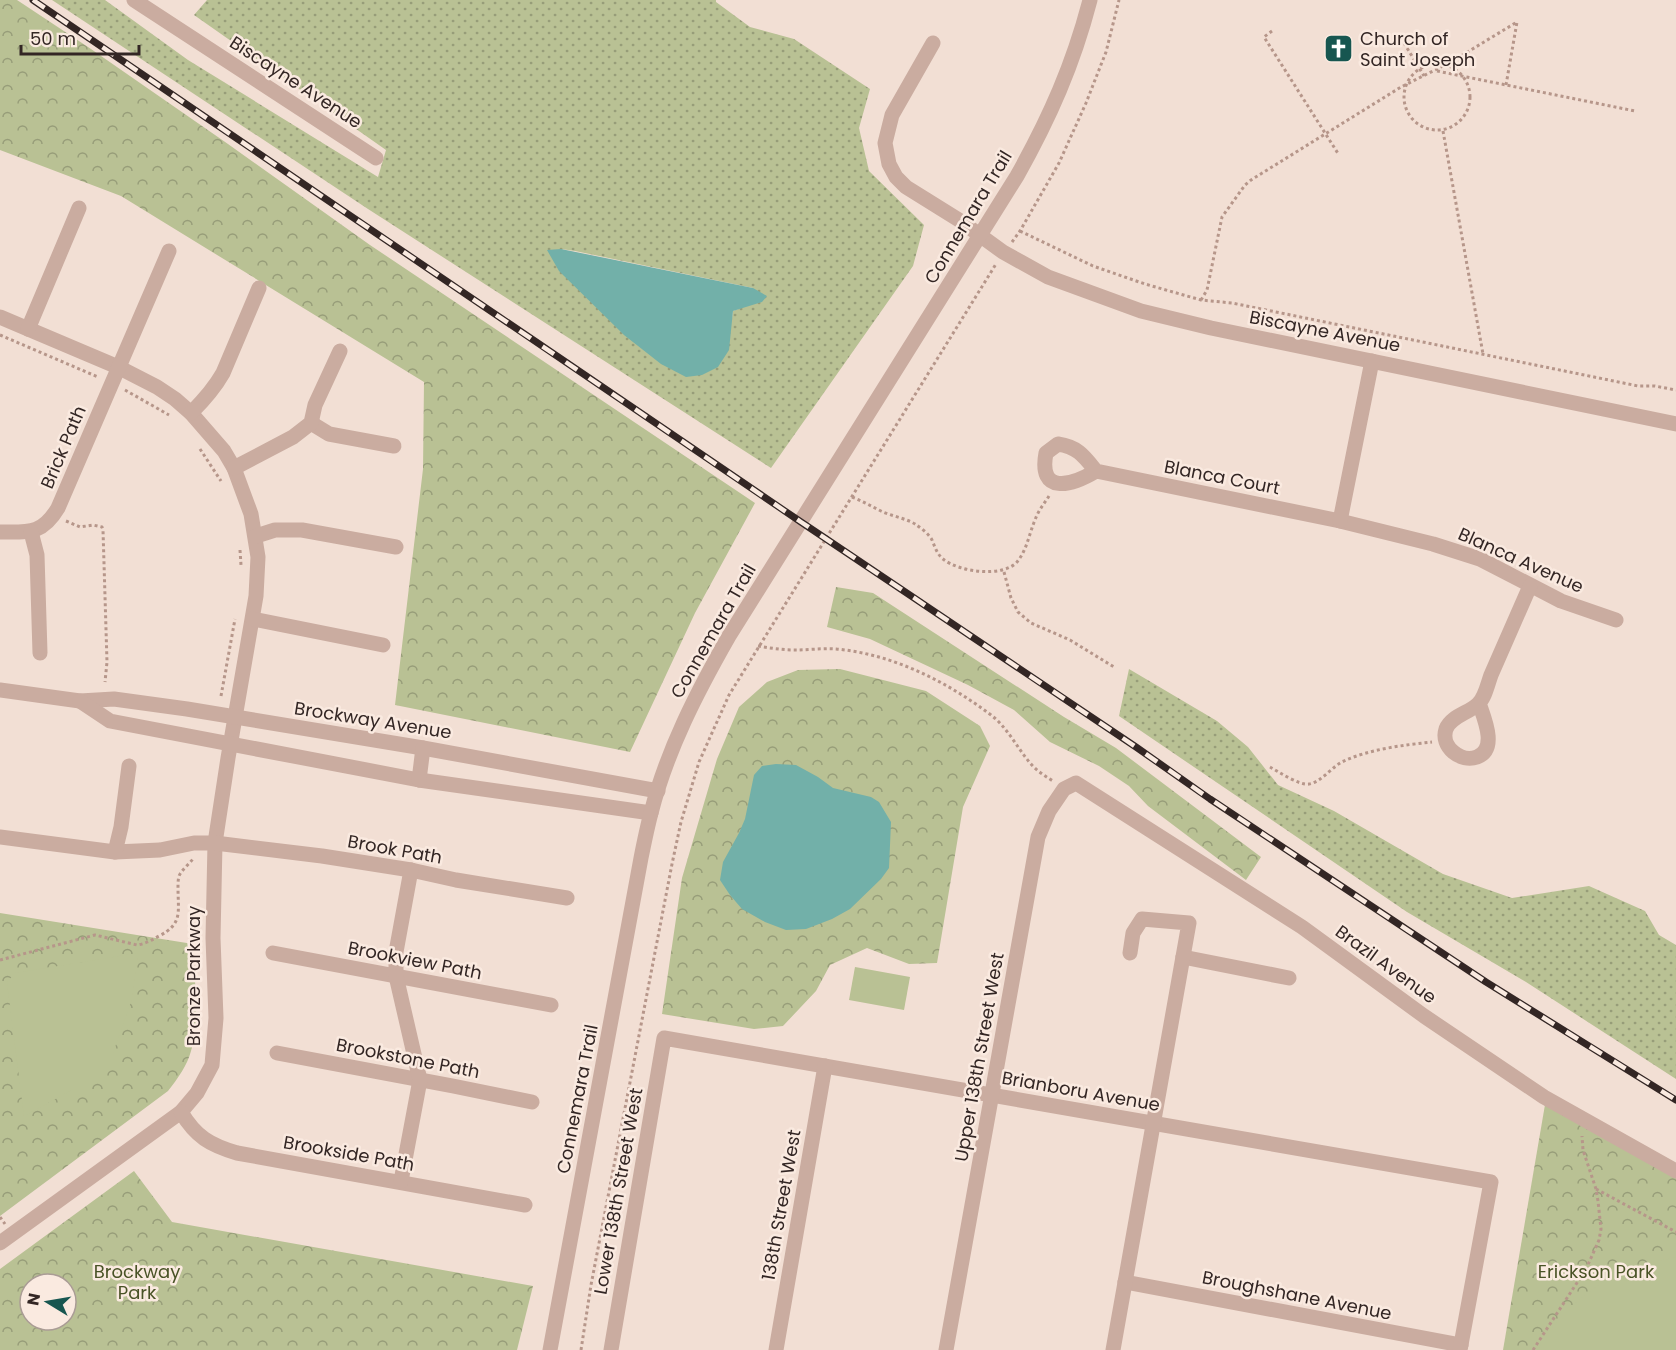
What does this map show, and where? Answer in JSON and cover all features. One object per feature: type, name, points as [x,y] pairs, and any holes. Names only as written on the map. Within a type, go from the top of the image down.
[{"type":"street","name":"Biscayne Avenue","points":[[134,0],[376,158]]},
{"type":"street","name":"Connemara Trail","points":[[550,1350],[651,813],[671,753],[701,684],[729,636],[1017,176],[1058,97],[1090,0]]},
{"type":"street","name":"Biscayne Avenue","points":[[933,43],[892,115],[885,143],[889,164],[896,177],[906,187],[959,220],[1003,252],[1048,277],[1141,311],[1212,328],[1676,424]]},
{"type":"street","points":[[28,329],[80,208]]},
{"type":"street","name":"Brick Path","points":[[32,532],[42,527],[54,516],[169,250]]},
{"type":"street","points":[[191,413],[219,380],[259,288]]},
{"type":"street","name":"Bronze Parkway","points":[[0,317],[118,367],[157,387],[191,413],[224,451],[234,468],[246,498],[256,536],[258,556],[253,619],[215,843],[213,938],[216,1018],[212,1065],[197,1094],[181,1112],[0,1243]]},
{"type":"street","points":[[234,468],[293,437],[311,423],[315,405],[340,351]]},
{"type":"street","points":[[1340,521],[1372,361]]},
{"type":"street","points":[[311,423],[329,434],[394,446]]},
{"type":"street","points":[[1058,444],[1072,446],[1096,471],[1083,479],[1056,484],[1047,477],[1043,465],[1046,453],[1058,444]]},
{"type":"street","name":"Blanca Court","points":[[1096,471],[1340,521]]},
{"type":"street","name":"Blanca Avenue","points":[[1340,521],[1455,550],[1480,559],[1561,601],[1616,620]]},
{"type":"street","points":[[256,536],[275,531],[302,530],[396,548]]},
{"type":"street","points":[[0,532],[32,532],[37,555],[40,653]]},
{"type":"street","points":[[1479,703],[1488,729],[1489,740],[1486,750],[1479,756],[1469,758],[1459,756],[1450,749],[1446,740],[1446,729],[1479,703],[1530,586]]},
{"type":"street","points":[[253,619],[383,645]]},
{"type":"street","name":"Brockway Avenue","points":[[0,690],[80,701],[114,699],[236,717],[658,791]]},
{"type":"street","name":"Brockway Avenue","points":[[80,701],[110,721],[419,780],[651,813]]},
{"type":"street","points":[[419,780],[423,748]]},
{"type":"street","points":[[115,852],[121,827],[129,766]]},
{"type":"street","name":"Upper 138th Street West","points":[[946,1350],[1038,837],[1048,812],[1070,786]]},
{"type":"street","name":"Brazil Avenue","points":[[1070,786],[1302,927],[1424,1016],[1544,1097],[1676,1171]]},
{"type":"street","name":"Brook Path","points":[[0,837],[115,852],[160,850],[194,843],[215,843],[322,856],[567,898]]},
{"type":"street","points":[[401,1181],[420,1080],[396,976],[396,952],[411,870]]},
{"type":"street","points":[[1113,1350],[1189,923],[1142,919],[1134,933],[1130,953]]},
{"type":"street","name":"Brookview Path","points":[[273,953],[551,1005]]},
{"type":"street","points":[[1183,957],[1288,978]]},
{"type":"street","name":"Brianboru Avenue","points":[[664,1038],[1491,1182],[1460,1348]]},
{"type":"street","name":"Lower 138th Street West","points":[[611,1350],[664,1038]]},
{"type":"street","name":"Brookstone Path","points":[[277,1053],[532,1102]]},
{"type":"street","name":"138th Street West","points":[[776,1350],[825,1066]]},
{"type":"street","name":"Brookside Path","points":[[181,1112],[190,1127],[202,1138],[219,1148],[237,1153],[525,1205]]},
{"type":"street","name":"Broughshane Avenue","points":[[1125,1282],[1460,1348]]},
{"type":"path","points":[[581,1350],[591,1285],[672,864],[681,822],[699,762],[729,695],[758,646],[1003,252],[1020,231],[1059,163],[1106,52],[1119,0]]},
{"type":"path","points":[[1201,300],[1208,290],[1222,217],[1251,180],[1407,84],[1447,64],[1517,22],[1506,85]]},
{"type":"path","points":[[1272,31],[1264,37],[1339,155]]},
{"type":"path","points":[[1404,43],[1424,76]]},
{"type":"path","points":[[1438,63],[1447,64],[1464,76],[1469,87],[1469,105],[1460,122],[1443,131],[1427,128],[1413,121],[1404,99],[1404,91],[1411,75],[1419,68],[1438,63]]},
{"type":"path","points":[[1435,70],[1635,111]]},
{"type":"path","points":[[1443,131],[1482,354]]},
{"type":"path","points":[[1020,231],[1093,266],[1145,285],[1201,300],[1232,303],[1638,386],[1676,390]]},
{"type":"path","points":[[0,336],[112,383],[138,396],[174,419]]},
{"type":"path","points":[[194,441],[224,487]]},
{"type":"path","points":[[852,497],[915,524],[930,537],[943,559],[952,564],[966,569],[1004,571],[1017,562],[1025,548],[1035,519],[1056,484]]},
{"type":"path","points":[[54,516],[80,526],[102,527],[103,530],[107,662],[105,682]]},
{"type":"path","points":[[240,548],[241,573]]},
{"type":"path","points":[[1004,571],[1011,598],[1018,612],[1031,622],[1070,640],[1114,667]]},
{"type":"path","points":[[221,696],[235,618]]},
{"type":"path","points":[[758,646],[773,649],[854,651],[900,664],[929,677],[993,716],[1009,732],[1039,772],[1070,786]]},
{"type":"path","points":[[1270,767],[1300,783],[1308,784],[1318,780],[1346,760],[1376,751],[1446,740]]},
{"type":"path","points":[[0,960],[95,935],[137,945],[151,940],[170,930],[174,925],[177,917],[180,874],[193,859]]},
{"type":"path","points":[[1533,1350],[1586,1269],[1601,1229],[1596,1189],[1583,1150],[1582,1136],[1586,1121]]},
{"type":"path","points":[[1596,1189],[1676,1232]]},
{"type":"green space","points":[[0,0],[17,0],[91,49],[370,245],[755,503],[695,613],[630,752],[395,705],[423,469],[424,382],[121,196],[0,150]]},
{"type":"green space","points":[[52,0],[105,0],[188,60],[378,177],[386,150],[194,15],[207,0],[716,0],[750,27],[794,39],[870,89],[859,128],[869,171],[924,225],[913,266],[771,468],[368,209]],"holes":[[[561,249],[753,288],[743,307],[733,311],[732,318]]]},
{"type":"green space","points":[[836,587],[873,593],[1064,717],[1116,748],[1261,857],[1246,880],[1148,806],[1129,786],[1099,766],[1050,742],[1014,710],[968,685],[870,639],[827,627]]},
{"type":"green space","points":[[840,669],[926,691],[980,726],[990,746],[963,807],[937,963],[909,964],[867,948],[830,965],[816,991],[783,1026],[754,1029],[662,1014],[682,878],[717,759],[739,707],[767,682],[798,670]]},
{"type":"green space","points":[[1129,669],[1217,721],[1248,747],[1278,785],[1334,811],[1443,874],[1512,898],[1589,886],[1645,911],[1659,935],[1676,945],[1676,1079],[1526,982],[1407,912],[1119,716]]},
{"type":"green space","points":[[0,913],[193,944],[196,1013],[194,1040],[189,1056],[182,1072],[168,1091],[0,1216]]},
{"type":"green space","points":[[138,953],[131,1002],[113,1053],[74,1089],[24,1116],[7,982],[15,973]]},
{"type":"green space","points":[[855,967],[910,977],[904,1010],[849,1000]]},
{"type":"green space","name":"Erickson Park","points":[[1547,1093],[1676,1166],[1676,1350],[1503,1350]]},
{"type":"green space","name":"Brockway Park","points":[[134,1171],[172,1222],[533,1286],[517,1350],[0,1350],[0,1269]]},
{"type":"green space","points":[[1676,1257],[1676,1350],[1538,1350],[1565,1313],[1600,1284],[1639,1266]]},
{"type":"water","points":[[561,249],[753,288],[767,296],[762,302],[733,311],[729,350],[718,367],[702,375],[686,377],[661,364],[624,335],[559,271],[547,250]]},
{"type":"water","points":[[796,765],[833,788],[871,797],[879,802],[891,822],[889,868],[881,879],[850,909],[806,929],[786,930],[765,922],[742,909],[720,880],[723,862],[745,819],[754,775],[762,766]]},
{"type":"railway","points":[[33,0],[1210,799],[1486,982],[1676,1100]]},
{"type":"place","name":"Church of Saint Joseph","points":[[1339,48]]}]
